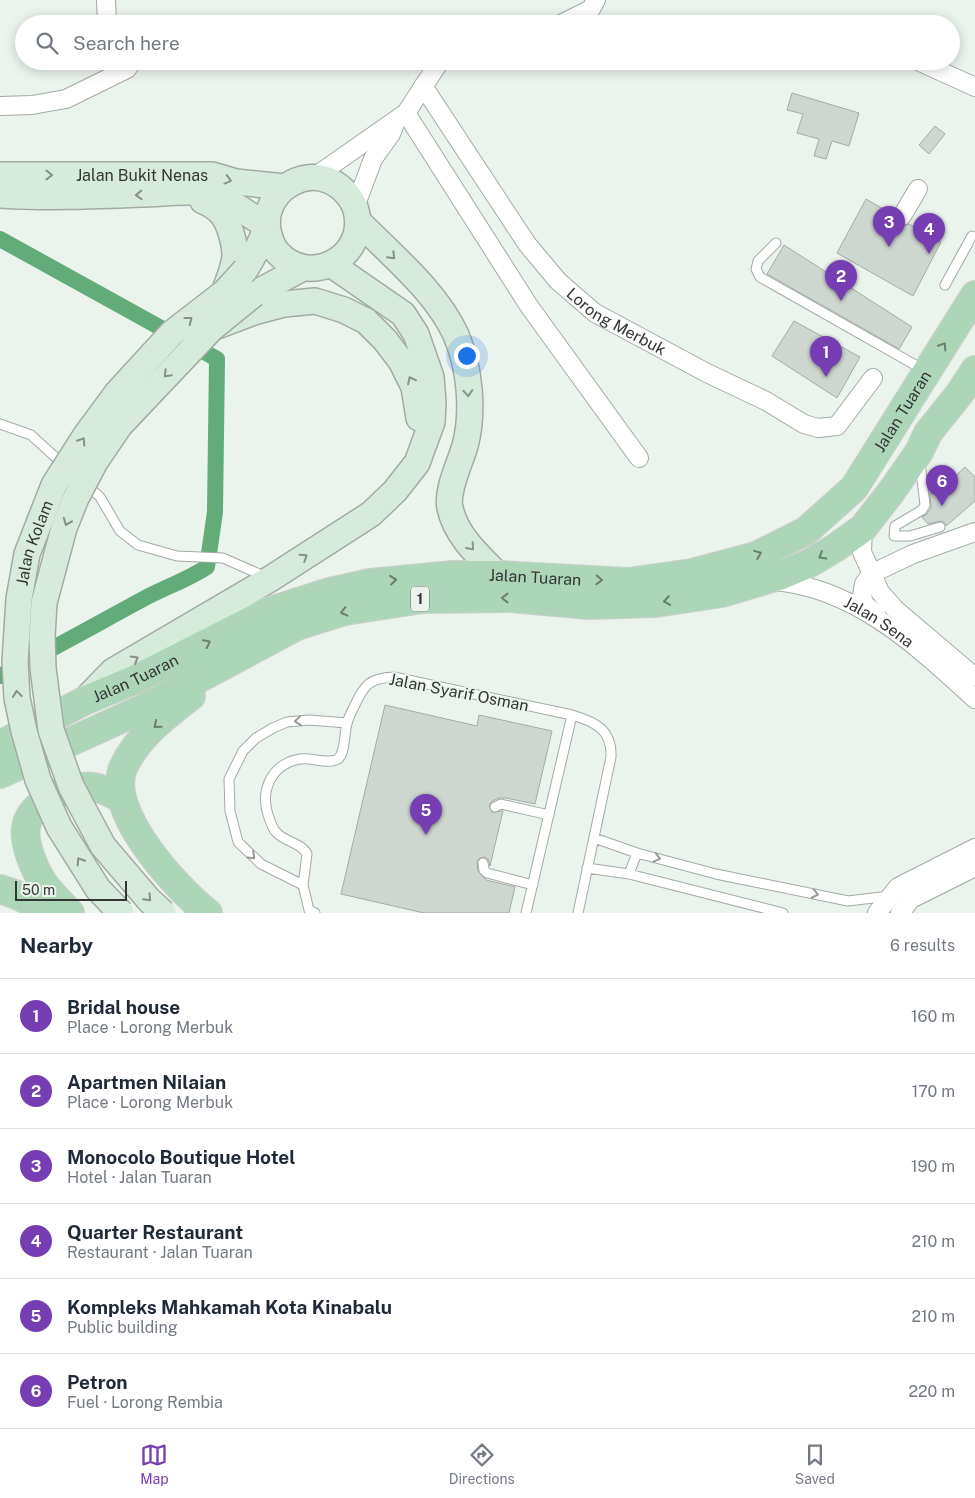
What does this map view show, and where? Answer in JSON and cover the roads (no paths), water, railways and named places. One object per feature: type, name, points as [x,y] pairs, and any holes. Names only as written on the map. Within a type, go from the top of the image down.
[{"type":"main road","name":"Jalan Bukit Nenas","points":[[0,175],[212,175],[236,182],[285,187]]},
{"type":"main road","points":[[313,178],[328,180],[342,188],[352,200],[358,229],[354,243],[344,256],[332,265],[318,268],[303,268],[289,262],[277,253],[270,240],[266,226],[268,211],[275,198],[285,187],[298,180],[313,178]]},
{"type":"main road","name":"Jalan Bukit Nenas","points":[[0,195],[33,197],[196,191],[211,194],[266,226]]},
{"type":"main road","points":[[175,193],[203,201],[214,207],[223,216],[240,263]]},
{"type":"main road","points":[[356,214],[436,300],[456,335],[467,371],[470,412],[465,444],[449,497],[449,507],[462,536],[498,575]]},
{"type":"main road","name":"Jalan Kolam","points":[[121,913],[98,889],[64,835],[38,780],[17,698],[15,662],[19,599],[27,554],[54,485],[86,434],[116,393],[172,333],[225,292],[240,263],[254,254],[266,226]]},
{"type":"main road","points":[[84,701],[114,671],[270,579],[371,514],[395,491],[417,463],[432,422],[433,402],[430,377],[416,334],[403,314],[332,265]]},
{"type":"main road","name":"Jalan Kolam","points":[[164,913],[149,900],[103,846],[71,786],[51,730],[43,668],[44,603],[64,528],[76,498],[95,462],[120,425],[212,328],[254,303],[303,268]]},
{"type":"main road","name":"Jalan Tuaran","points":[[0,745],[84,701],[134,680],[270,611],[326,593],[370,582],[453,575],[498,575],[628,582],[692,573],[756,556],[806,531],[854,488],[975,295]]},
{"type":"main road","points":[[254,303],[284,304],[315,301],[344,310],[366,322],[386,340],[401,361],[414,387],[420,424],[417,463]]},
{"type":"main road","name":"Jalan Tuaran","points":[[0,774],[140,710],[297,626],[345,612],[424,599],[511,598],[589,605],[656,603],[722,592],[766,580],[810,563],[835,548],[862,528],[919,452],[928,433],[975,370]]},
{"type":"main road","points":[[208,913],[192,901],[150,851],[132,823],[122,799],[120,782],[123,769],[145,734],[234,659]]},
{"type":"main road","points":[[0,785],[140,710]]},
{"type":"main road","points":[[70,913],[44,884],[33,863],[27,841],[26,826],[34,810],[51,796],[76,787],[93,786],[122,799]]},
{"type":"main road","points":[[0,889],[53,913]]},
{"type":"street","points":[[106,0],[107,15]]},
{"type":"street","points":[[578,15],[590,9],[596,0]]},
{"type":"street","points":[[0,106],[32,105],[66,99],[125,70]]},
{"type":"street","points":[[356,214],[373,159],[434,70]]},
{"type":"street","points":[[938,70],[975,87]]},
{"type":"street","name":"Lorong Merbuk","points":[[423,86],[527,244],[558,281],[596,313],[706,373],[766,401],[804,424],[818,428],[837,426],[873,378]]},
{"type":"street","points":[[313,178],[401,117]]},
{"type":"street","points":[[401,117],[529,306],[639,458]]},
{"type":"street","points":[[902,216],[918,189]]},
{"type":"street","name":"Jalan Sena","points":[[862,528],[862,552],[874,582],[887,601],[975,677]]},
{"type":"street","points":[[892,629],[865,605],[862,596],[864,584],[871,574],[913,554],[975,532]]},
{"type":"street","name":"Jalan Sena","points":[[766,580],[788,582],[816,589],[844,600],[913,643],[975,699]]},
{"type":"street","points":[[877,913],[898,887],[975,848]]},
{"type":"street","points":[[900,911],[911,900],[975,867]]},
{"type":"lane","points":[[945,285],[972,236]]},
{"type":"lane","points":[[776,243],[758,261],[756,269],[760,278],[927,372]]},
{"type":"lane","points":[[0,424],[31,435],[100,497],[120,531],[138,545],[177,556],[223,558],[270,579]]},
{"type":"lane","points":[[919,452],[925,505],[922,510],[895,526],[894,536],[910,536],[940,528]]},
{"type":"lane","name":"Jalan Syarif Osman","points":[[347,723],[361,692],[369,682],[380,678],[394,677],[572,715],[586,719],[599,726],[608,736],[611,745],[611,757],[578,913]]},
{"type":"lane","points":[[526,913],[572,715]]},
{"type":"lane","points":[[303,885],[261,864],[238,842],[230,811],[229,779],[243,751],[256,738],[273,728],[287,722],[309,720],[347,723],[342,752],[338,759],[330,761],[300,759],[283,765],[270,780],[264,796],[270,822],[276,833],[302,847],[307,854],[303,885],[309,910],[316,913]]},
{"type":"lane","points":[[495,807],[501,804],[549,815]]},
{"type":"lane","points":[[594,838],[637,853],[716,874],[848,901],[890,896]]},
{"type":"lane","points":[[629,874],[637,853]]},
{"type":"lane","points":[[483,862],[482,867],[486,872],[533,885]]},
{"type":"lane","points":[[587,868],[629,874],[783,913]]},
{"type":"waterway","points":[[0,239],[217,359],[215,512],[207,567],[0,676]]},
{"type":"place","name":"Monocolo Boutique Hotel","points":[[889,247]]},
{"type":"place","name":"Quarter Restaurant","points":[[929,254]]},
{"type":"place","name":"Apartmen Nilaian","points":[[841,301]]},
{"type":"place","name":"Bridal house","points":[[826,377]]},
{"type":"place","name":"Petron","points":[[942,506]]},
{"type":"place","name":"Kompleks Mahkamah Kota Kinabalu","points":[[426,835]]}]
